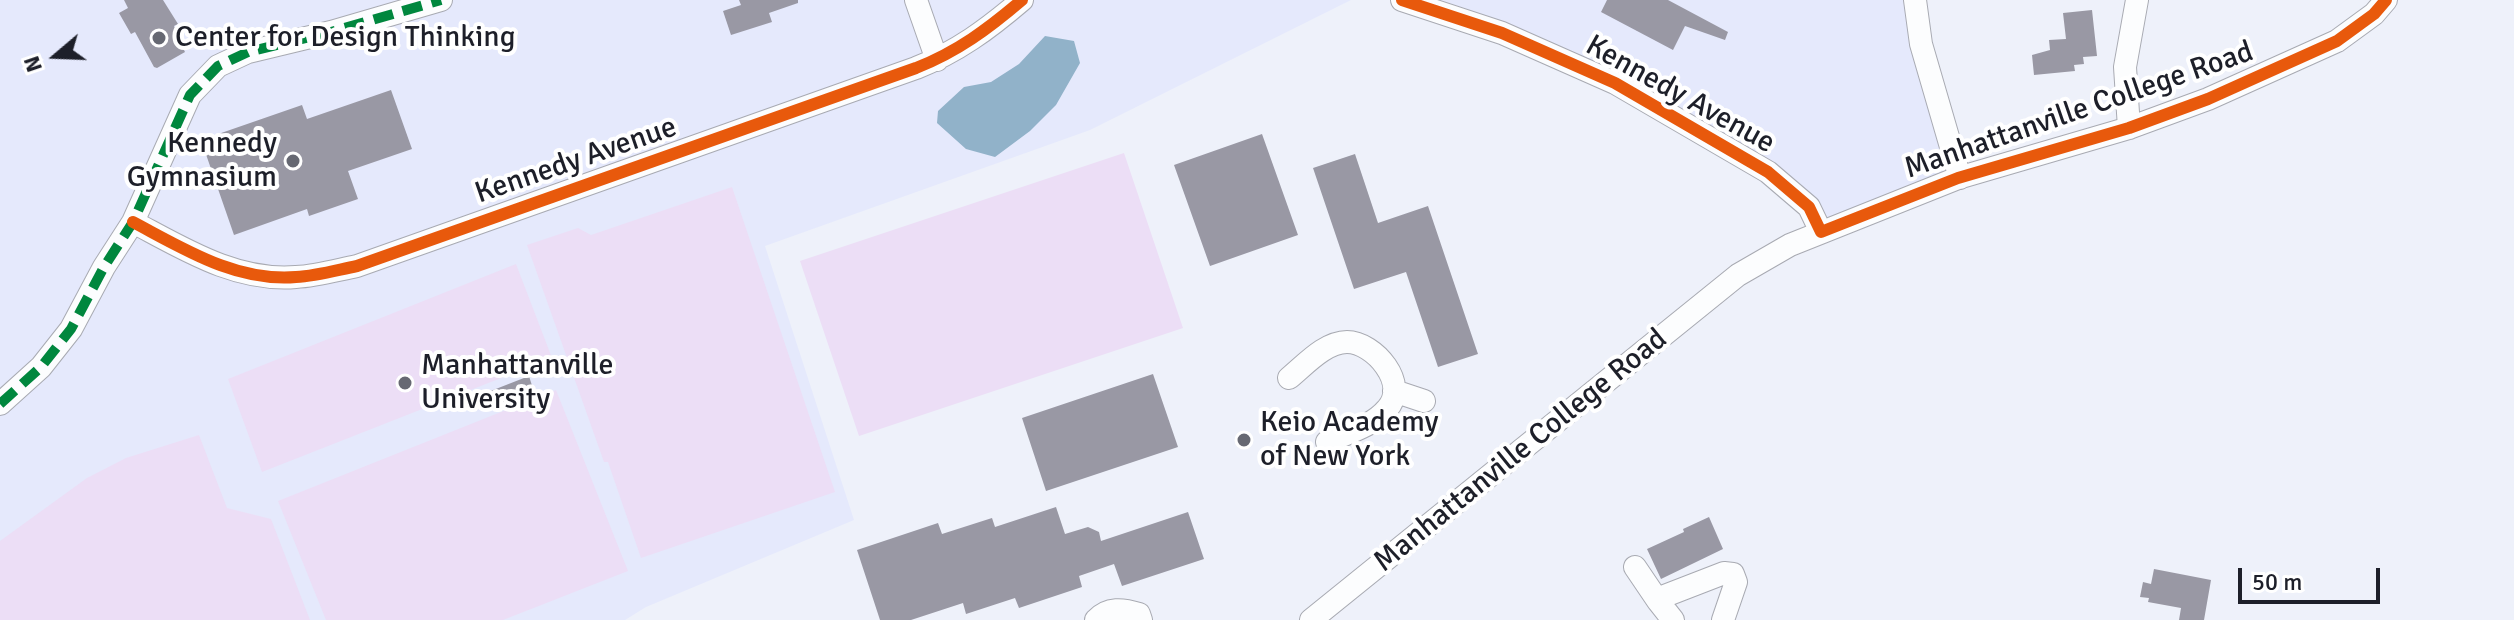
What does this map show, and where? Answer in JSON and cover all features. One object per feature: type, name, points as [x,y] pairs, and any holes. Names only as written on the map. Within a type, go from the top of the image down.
[{"type":"street","points":[[0,404],[41,367],[71,329],[104,267],[133,222],[190,95],[218,66],[248,52],[441,0]]},
{"type":"street","points":[[916,0],[937,60]]},
{"type":"street","name":"Kennedy Avenue","points":[[133,222],[198,257],[244,274],[292,278],[375,260],[937,60],[987,31],[1022,0]]},
{"type":"street","name":"Kennedy Avenue","points":[[1402,0],[1502,33],[1615,83],[1768,172],[1809,207],[1821,232]]},
{"type":"street","points":[[1915,0],[1921,44],[1960,178]]},
{"type":"street","points":[[2129,128],[2125,67],[2137,0]]},
{"type":"street","name":"Manhattanville College Road","points":[[1311,620],[1738,275],[1790,245],[1960,178],[2129,128],[2222,93],[2337,41],[2374,14],[2386,0]]},
{"type":"street","points":[[1289,378],[1330,346],[1346,342],[1373,352],[1392,377],[1394,391],[1390,407],[1377,419],[1327,442]]},
{"type":"street","points":[[1394,391],[1424,401]]},
{"type":"street","points":[[1635,567],[1673,620]]},
{"type":"street","points":[[1658,601],[1724,573],[1733,574],[1736,582],[1723,620]]},
{"type":"street","points":[[1096,620],[1103,612],[1123,609],[1139,614],[1141,620]]},
{"type":"shaded area","name":"Manhattanville University","points":[[0,0],[1351,0],[1090,130],[765,246],[854,520],[646,607],[625,620],[0,620]]},
{"type":"shaded area","points":[[1402,0],[1915,0],[1960,178],[1821,232],[1809,207],[1615,83]]},
{"type":"shaded area","points":[[1045,36],[1074,41],[1080,63],[1056,105],[1030,131],[995,157],[966,149],[937,123],[938,111],[964,87],[991,82],[1019,64]]},
{"type":"shaded area","points":[[1124,153],[1183,328],[859,436],[800,261]]},
{"type":"shaded area","points":[[732,187],[835,492],[641,558],[527,245],[578,228],[591,235]]},
{"type":"shaded area","points":[[516,264],[552,358],[262,472],[228,379]]},
{"type":"shaded area","points":[[556,390],[628,571],[503,620],[326,620],[278,501]]},
{"type":"shaded area","points":[[199,435],[227,508],[271,519],[310,620],[0,620],[0,541],[87,478],[126,458]]},
{"type":"building","name":"Center for Design Thinking","points":[[124,0],[163,0],[178,24],[174,26],[185,52],[154,67],[135,32],[131,34],[119,13],[128,8]]},
{"type":"building","points":[[739,0],[798,0],[798,3],[769,13],[772,22],[731,35],[723,11],[741,5]]},
{"type":"building","points":[[1607,0],[1668,0],[1728,32],[1725,40],[1685,26],[1673,50],[1601,12]]},
{"type":"building","points":[[2092,10],[2097,56],[2083,57],[2084,64],[2074,65],[2075,71],[2034,75],[2032,55],[2050,50],[2049,40],[2066,39],[2063,13]]},
{"type":"building","name":"Kennedy Gymnasium","points":[[391,90],[412,149],[348,171],[358,199],[309,216],[307,209],[234,235],[201,140],[302,105],[307,119]]},
{"type":"building","points":[[1262,134],[1298,235],[1210,266],[1174,165]]},
{"type":"building","points":[[1355,154],[1378,223],[1428,206],[1478,354],[1438,367],[1406,272],[1354,289],[1313,168]]},
{"type":"building","points":[[1153,374],[1178,447],[1046,491],[1022,418]]},
{"type":"building","points":[[529,376],[534,392],[488,410],[483,394]]},
{"type":"building","points":[[1056,507],[1065,534],[1088,527],[1099,532],[1101,541],[1188,512],[1204,559],[1122,586],[1114,564],[1079,576],[1082,587],[1019,608],[1015,598],[966,614],[963,603],[911,620],[880,620],[857,550],[938,523],[942,534],[992,518],[995,527]]},
{"type":"building","points":[[1709,517],[1723,549],[1661,579],[1647,549]]},
{"type":"building","points":[[2154,569],[2211,580],[2204,620],[2179,620],[2181,608],[2148,602],[2149,598],[2140,597],[2143,582],[2151,584]]},
{"type":"marked path","points":[[0,404],[41,367],[71,329],[104,267],[133,222],[190,95],[218,66],[248,52],[441,0]]},
{"type":"cycle path","points":[[133,222],[211,262],[252,274],[304,276],[357,266],[916,68],[972,39],[1022,0]]},
{"type":"cycle path","points":[[1402,0],[1502,33],[1615,83],[1768,172],[1809,207],[1821,232],[1958,178],[2129,128],[2208,99],[2337,41],[2374,14],[2386,0]]},
{"type":"place","name":"Center for Design Thinking","points":[[159,38]]},
{"type":"place","name":"Kennedy Gymnasium","points":[[293,161]]},
{"type":"place","name":"Manhattanville University","points":[[405,383]]},
{"type":"place","name":"Keio Academy of New York","points":[[1244,440]]}]
